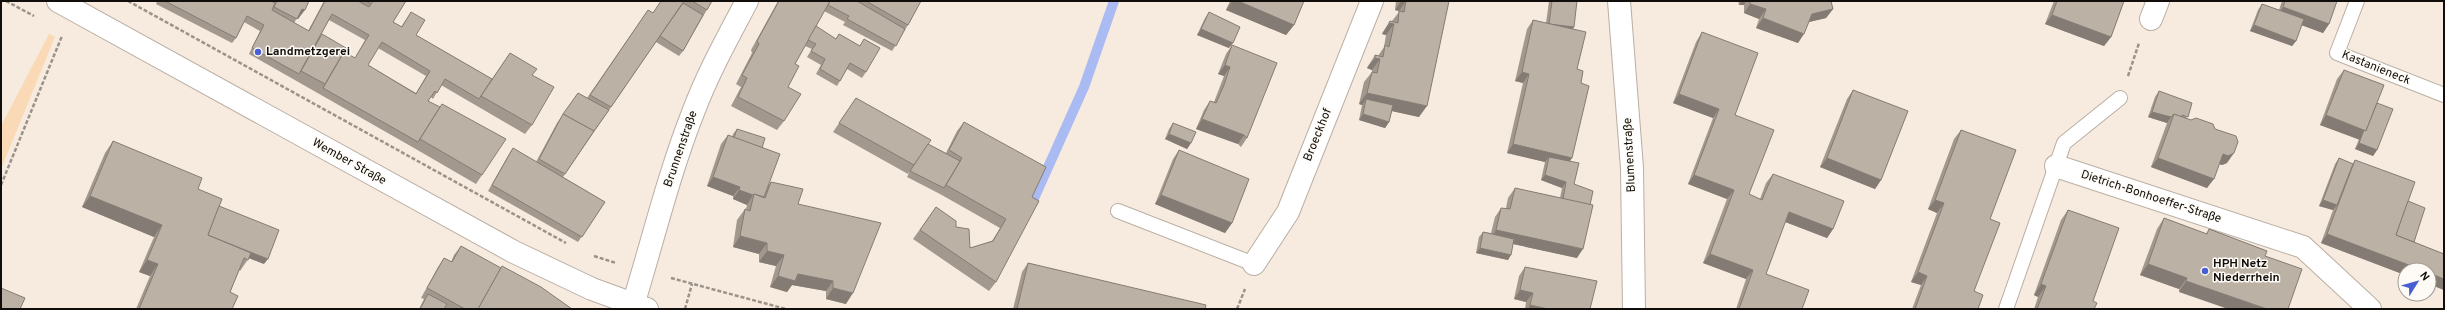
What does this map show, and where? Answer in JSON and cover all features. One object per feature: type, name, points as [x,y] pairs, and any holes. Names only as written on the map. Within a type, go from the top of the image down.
[{"type":"street","name":"Wember Straße","points":[[58,1],[514,252],[553,272],[640,307]]},
{"type":"street","name":"Brunnenstraße","points":[[640,307],[643,271],[658,217],[694,110],[718,56],[747,1]]},
{"type":"street","name":"Broeckhof","points":[[1254,264],[1288,212],[1372,1]]},
{"type":"street","name":"Blumenstraße","points":[[1619,1],[1632,168],[1634,309]]},
{"type":"street","name":"Dietrich-Bonhoeffer-Straße","points":[[2056,166],[2303,247],[2370,309]]},
{"type":"lane","name":"Kastanieneck","points":[[2357,1],[2337,53],[2444,95]]},
{"type":"lane","points":[[2006,309],[2064,144],[2120,98]]},
{"type":"lane","points":[[1118,211],[1254,264]]},
{"type":"path","points":[[128,1],[572,246]]},
{"type":"path","points":[[2120,98],[2136,49],[2154,10]]},
{"type":"path","points":[[1,185],[64,32]]},
{"type":"path","points":[[592,256],[786,309]]},
{"type":"path","points":[[685,309],[692,284]]},
{"type":"shaded area","points":[[49,34],[55,37],[1,169],[1,126]]},
{"type":"building","points":[[165,1],[271,1],[275,3],[272,10],[309,31],[325,1],[358,1],[369,7],[373,1],[406,1],[393,22],[402,27],[411,12],[425,20],[416,35],[492,79],[479,99],[445,79],[437,93],[435,91],[428,101],[440,107],[418,142],[323,88],[344,52],[355,58],[369,35],[332,14],[299,74],[252,48],[264,25],[247,16],[236,38]],"holes":[[[382,42],[430,71],[416,94],[368,65]]]},
{"type":"building","points":[[277,1],[309,1],[305,10],[302,9],[297,19],[274,7]]},
{"type":"building","points":[[366,1],[373,1],[371,4]]},
{"type":"building","points":[[661,1],[684,1],[611,107],[590,95],[648,10],[653,13]]},
{"type":"building","points":[[692,1],[712,1],[707,10]]},
{"type":"building","points":[[779,1],[830,1],[795,64],[799,66],[788,87],[801,94],[784,121],[738,97],[747,78],[742,75],[759,44],[757,41]]},
{"type":"building","points":[[830,1],[857,1],[905,29],[896,46],[847,19],[849,16],[828,5]]},
{"type":"building","points":[[866,1],[921,1],[908,25]]},
{"type":"building","points":[[1238,1],[1304,1],[1294,25]]},
{"type":"building","points":[[1406,1],[1449,1],[1427,106],[1367,93],[1372,72],[1377,73],[1380,59],[1375,58],[1375,55],[1383,57],[1385,45],[1389,47],[1394,24],[1389,23],[1390,21],[1398,23],[1399,11],[1404,12]]},
{"type":"building","points":[[1552,1],[1577,1],[1574,27],[1549,24]]},
{"type":"building","points":[[1750,1],[1831,1],[1833,9],[1812,14],[1804,34],[1763,18],[1766,9],[1750,4]]},
{"type":"building","points":[[2057,1],[2124,1],[2111,37],[2052,15]]},
{"type":"building","points":[[2285,1],[2337,1],[2329,24],[2283,7]]},
{"type":"building","points":[[683,3],[703,15],[683,51],[660,36]]},
{"type":"building","points":[[2262,4],[2304,19],[2296,41],[2254,25]]},
{"type":"building","points":[[1209,12],[1240,27],[1233,43],[1201,29]]},
{"type":"building","points":[[1533,20],[1586,32],[1577,69],[1583,71],[1581,83],[1589,86],[1572,158],[1513,144],[1529,74],[1522,72]]},
{"type":"building","points":[[816,26],[836,39],[839,34],[860,46],[864,39],[880,48],[866,72],[850,63],[840,81],[820,69],[825,59],[811,51],[816,44],[808,40]]},
{"type":"building","points":[[1702,32],[1758,53],[1735,115],[1774,130],[1749,194],[1762,200],[1773,174],[1844,201],[1833,229],[1789,212],[1766,274],[1809,290],[1802,309],[1739,309],[1753,270],[1710,254],[1734,190],[1694,175],[1719,109],[1679,94]]},
{"type":"building","points":[[322,34],[346,48],[325,84],[301,71]]},
{"type":"building","points":[[1232,45],[1277,63],[1247,138],[1244,135],[1202,119],[1210,101],[1216,103],[1224,85],[1230,67],[1225,65]]},
{"type":"building","points":[[510,53],[537,69],[532,75],[554,87],[532,125],[481,96]]},
{"type":"building","points":[[2344,70],[2384,85],[2366,131],[2326,115]]},
{"type":"building","points":[[1853,90],[1908,111],[1881,180],[1827,158]]},
{"type":"building","points":[[2159,91],[2192,103],[2188,117],[2182,115],[2182,117],[2174,114],[2171,117],[2152,112]]},
{"type":"building","points":[[578,93],[609,110],[594,131],[563,114]]},
{"type":"building","points":[[856,98],[931,140],[914,165],[839,123]]},
{"type":"building","points":[[1366,99],[1393,105],[1389,122],[1363,114]]},
{"type":"building","points":[[2377,103],[2393,109],[2377,150],[2359,143],[2364,130],[2366,131]]},
{"type":"building","points":[[442,104],[506,139],[482,175],[420,139]]},
{"type":"building","points":[[563,114],[594,131],[565,174],[539,159]]},
{"type":"building","points":[[2174,114],[2191,120],[2196,118],[2213,124],[2215,129],[2236,136],[2238,142],[2234,153],[2228,156],[2223,154],[2214,179],[2158,158]]},
{"type":"building","points":[[964,122],[1046,167],[1032,197],[1039,201],[996,282],[920,230],[936,207],[956,221],[956,227],[969,229],[970,248],[993,241],[1006,219],[946,185],[962,158],[949,150]]},
{"type":"building","points":[[1173,123],[1196,132],[1191,143],[1169,134]]},
{"type":"building","points":[[737,129],[765,138],[762,148],[734,138]]},
{"type":"building","points":[[1961,130],[2016,150],[1990,219],[2000,223],[1974,291],[1983,295],[1978,309],[1915,309],[1927,276],[1918,272],[1944,203],[1935,200]]},
{"type":"building","points":[[728,135],[780,154],[764,197],[739,190],[740,187],[713,177]]},
{"type":"building","points":[[113,141],[202,178],[198,189],[222,199],[208,235],[251,253],[248,260],[244,258],[230,292],[238,296],[232,309],[139,309],[158,264],[147,260],[162,225],[90,196]]},
{"type":"building","points":[[928,144],[960,161],[944,188],[910,171]]},
{"type":"building","points":[[513,148],[605,202],[582,237],[492,185]]},
{"type":"building","points":[[1179,150],[1249,179],[1232,223],[1161,195]]},
{"type":"building","points":[[1549,157],[1579,163],[1574,184],[1593,191],[1590,205],[1563,199],[1566,182],[1545,175]]},
{"type":"building","points":[[2339,158],[2353,164],[2337,205],[2323,200]]},
{"type":"building","points":[[2355,160],[2415,182],[2396,235],[2444,254],[2444,279],[2437,276],[2437,262],[2401,262],[2327,234]]},
{"type":"building","points":[[771,182],[803,189],[798,204],[881,223],[853,293],[833,288],[833,281],[798,274],[795,281],[778,276],[784,255],[767,251],[767,243],[740,236],[745,209],[750,211],[754,194],[765,198]]},
{"type":"building","points":[[1515,188],[1593,205],[1583,249],[1496,230],[1501,208],[1510,209]]},
{"type":"building","points":[[2408,201],[2425,208],[2414,242],[2396,235]]},
{"type":"building","points":[[219,206],[279,230],[268,259],[208,235]]},
{"type":"building","points":[[2068,210],[2119,228],[2093,301],[2097,303],[2094,309],[2037,309],[2046,286],[2041,284]]},
{"type":"building","name":"HPH Netz Niederrhein","points":[[2164,218],[2207,234],[2209,229],[2267,251],[2265,256],[2302,269],[2288,309],[2267,309],[2186,281],[2187,278],[2148,264]]},
{"type":"building","points":[[1483,232],[1514,239],[1511,255],[1480,248]]},
{"type":"building","points":[[461,246],[501,268],[478,309],[465,309],[427,288],[444,258],[452,262]]},
{"type":"building","points":[[1028,263],[1206,305],[1205,309],[1017,309]]},
{"type":"building","points":[[502,266],[541,287],[572,309],[478,309]]},
{"type":"building","points":[[1525,267],[1597,281],[1590,309],[1548,309],[1530,305],[1533,293],[1520,290]]},
{"type":"building","points":[[1,288],[25,298],[20,309],[1,309]]},
{"type":"building","points":[[428,294],[447,304],[444,309],[420,309]]},
{"type":"waterway","points":[[1032,203],[1084,87],[1114,1]]},
{"type":"place","name":"Landmetzgerei","points":[[258,52]]},
{"type":"place","name":"HPH Netz Niederrhein","points":[[2205,271]]}]
